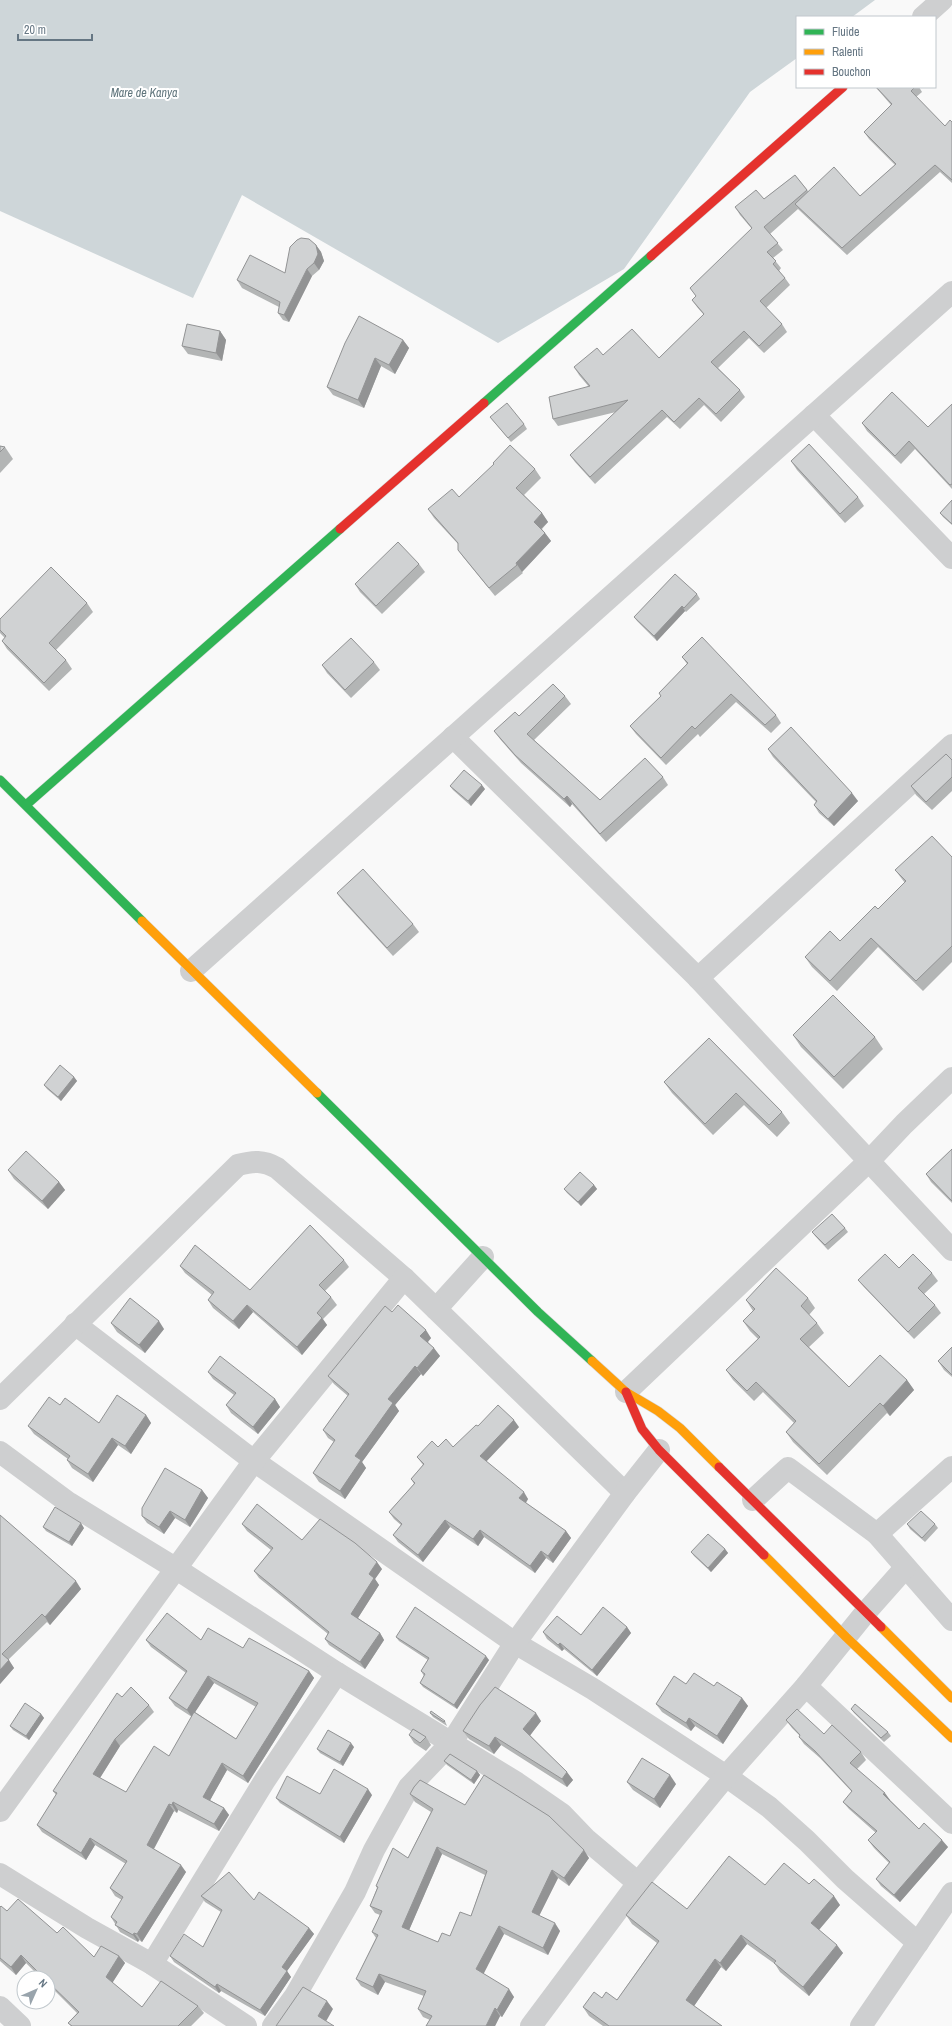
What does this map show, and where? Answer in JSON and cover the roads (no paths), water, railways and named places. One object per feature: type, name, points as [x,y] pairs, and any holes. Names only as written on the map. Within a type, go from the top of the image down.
[{"type":"main road","points":[[26,805],[842,88]]},
{"type":"main road","points":[[0,780],[191,971],[538,1312],[626,1392],[658,1411],[680,1428],[952,1698]]},
{"type":"main road","points":[[626,1392],[642,1429],[659,1450],[846,1637],[952,1738]]},
{"type":"street","points":[[924,16],[943,0],[952,9]]},
{"type":"street","points":[[191,971],[952,292]]},
{"type":"street","points":[[814,415],[952,558]]},
{"type":"street","points":[[453,737],[698,978],[870,1160],[952,1250]]},
{"type":"street","points":[[698,978],[952,745]]},
{"type":"street","points":[[626,1392],[870,1160],[904,1124],[952,1078]]},
{"type":"street","points":[[0,1399],[238,1164],[249,1162],[268,1162],[277,1168],[404,1278],[625,1494]]},
{"type":"street","points":[[436,1309],[483,1257]]},
{"type":"street","points":[[0,1811],[254,1461],[404,1278]]},
{"type":"street","points":[[75,1324],[254,1461],[515,1643],[593,1689],[726,1776],[769,1807],[807,1841],[845,1879],[918,1943]]},
{"type":"street","points":[[274,2026],[295,1996],[355,1892],[374,1850],[409,1788],[452,1742],[515,1643],[659,1450]]},
{"type":"street","points":[[0,1452],[70,1503],[175,1568],[337,1673],[517,1783],[562,1814],[586,1840],[638,1883]]},
{"type":"street","points":[[877,1534],[952,1466]]},
{"type":"street","points":[[753,1500],[788,1468],[877,1534],[905,1568],[952,1620]]},
{"type":"street","points":[[531,2026],[638,1883],[726,1776],[806,1686],[866,1612],[905,1568]]},
{"type":"street","points":[[152,1964],[265,1780],[337,1673]]},
{"type":"street","points":[[806,1686],[952,1823]]},
{"type":"street","points":[[0,1874],[87,1928],[152,1964],[246,2026]]},
{"type":"street","points":[[861,2026],[952,1893]]},
{"type":"street","points":[[0,2007],[20,2026]]},
{"type":"water","name":"Mare de Kanya","points":[[0,0],[875,0],[853,16],[796,16],[796,59],[750,92],[624,269],[498,343],[242,195],[193,298],[0,211]]}]
